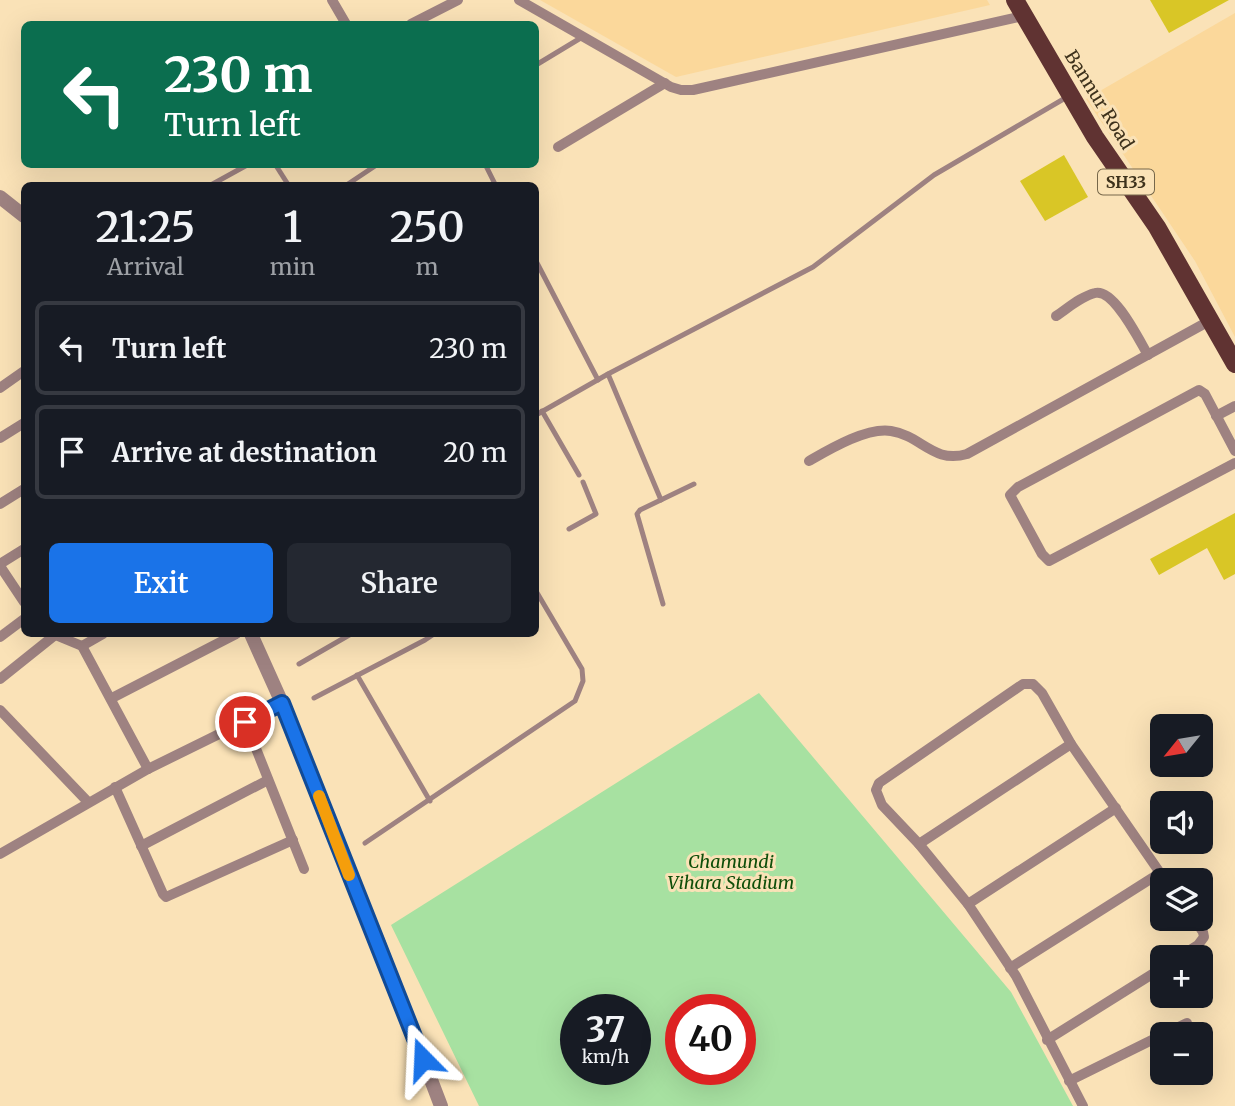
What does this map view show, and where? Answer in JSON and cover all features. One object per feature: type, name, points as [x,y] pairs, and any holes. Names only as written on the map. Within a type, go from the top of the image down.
[{"type":"main road","name":"Bannur Road","points":[[1019,8],[1095,137],[1157,227],[1235,364]]},
{"type":"street","points":[[332,0],[344,21]]},
{"type":"street","points":[[417,21],[458,0]]},
{"type":"street","points":[[519,0],[681,90],[693,90],[1019,8]]},
{"type":"street","points":[[558,147],[665,83]]},
{"type":"street","points":[[0,197],[21,214]]},
{"type":"street","points":[[1056,316],[1088,296],[1103,292],[1117,305],[1148,355]]},
{"type":"street","points":[[809,461],[840,444],[876,432],[889,431],[904,435],[942,456],[956,458],[1211,320]]},
{"type":"street","points":[[0,388],[21,373]]},
{"type":"street","points":[[1235,451],[1231,432],[1216,416],[1205,394],[1199,390],[1018,487],[1010,495],[1042,554],[1049,561],[1235,463]]},
{"type":"street","points":[[1216,416],[1235,406]]},
{"type":"street","points":[[0,438],[21,426]]},
{"type":"street","points":[[0,504],[21,491]]},
{"type":"street","points":[[21,551],[0,565],[21,597]]},
{"type":"street","points":[[0,637],[21,621]]},
{"type":"street","points":[[0,679],[50,637]]},
{"type":"street","points":[[61,637],[82,646],[148,769]]},
{"type":"street","points":[[82,646],[98,637]]},
{"type":"street","points":[[111,698],[230,637]]},
{"type":"street","points":[[252,637],[282,703],[346,869],[378,941],[441,1106]]},
{"type":"street","points":[[1083,1106],[1010,968],[968,904],[919,844],[883,806],[876,790],[878,783],[1023,684],[1033,684],[1042,692],[1071,744],[1157,868]]},
{"type":"street","points":[[0,854],[148,769],[282,703]]},
{"type":"street","points":[[0,710],[88,802]]},
{"type":"street","points":[[245,722],[304,869]]},
{"type":"street","points":[[919,844],[1071,744]]},
{"type":"street","points":[[141,846],[268,780]]},
{"type":"street","points":[[115,787],[166,897],[293,840]]},
{"type":"street","points":[[968,904],[1116,808]]},
{"type":"street","points":[[1010,968],[1150,885]]},
{"type":"street","points":[[1047,1040],[1150,976]]},
{"type":"street","points":[[1069,1081],[1150,1041]]},
{"type":"lane","points":[[539,63],[584,36]]},
{"type":"lane","points":[[539,412],[813,267],[934,176],[1070,96]]},
{"type":"lane","points":[[216,182],[242,168]]},
{"type":"lane","points":[[351,182],[371,168]]},
{"type":"lane","points":[[539,267],[598,380]]},
{"type":"lane","points":[[608,374],[661,500]]},
{"type":"lane","points":[[539,415],[579,475]]},
{"type":"lane","points":[[569,529],[596,514],[583,482]]},
{"type":"lane","points":[[663,604],[637,516],[640,510],[694,484]]},
{"type":"lane","points":[[365,843],[575,701],[581,691],[582,669],[539,596]]},
{"type":"lane","points":[[299,664],[346,637]]},
{"type":"lane","points":[[314,698],[430,637]]},
{"type":"lane","points":[[357,675],[430,801]]},
{"type":"shaded area","points":[[540,0],[987,0],[990,5],[676,77]]},
{"type":"shaded area","points":[[1235,13],[1235,337],[1195,261],[1086,99]]},
{"type":"green space","name":"Chamundi Vihara Stadium","points":[[759,693],[1011,992],[1073,1106],[479,1106],[391,925]]},
{"type":"building","points":[[1150,0],[1229,0],[1169,33]]},
{"type":"building","points":[[1064,155],[1088,197],[1045,221],[1020,181]]},
{"type":"building","points":[[1235,513],[1235,574],[1224,580],[1207,548],[1159,575],[1150,559]]},
{"type":"slow traffic","points":[[319,796],[349,875]]},
{"type":"route","points":[[245,722],[282,703],[423,1059]]}]
